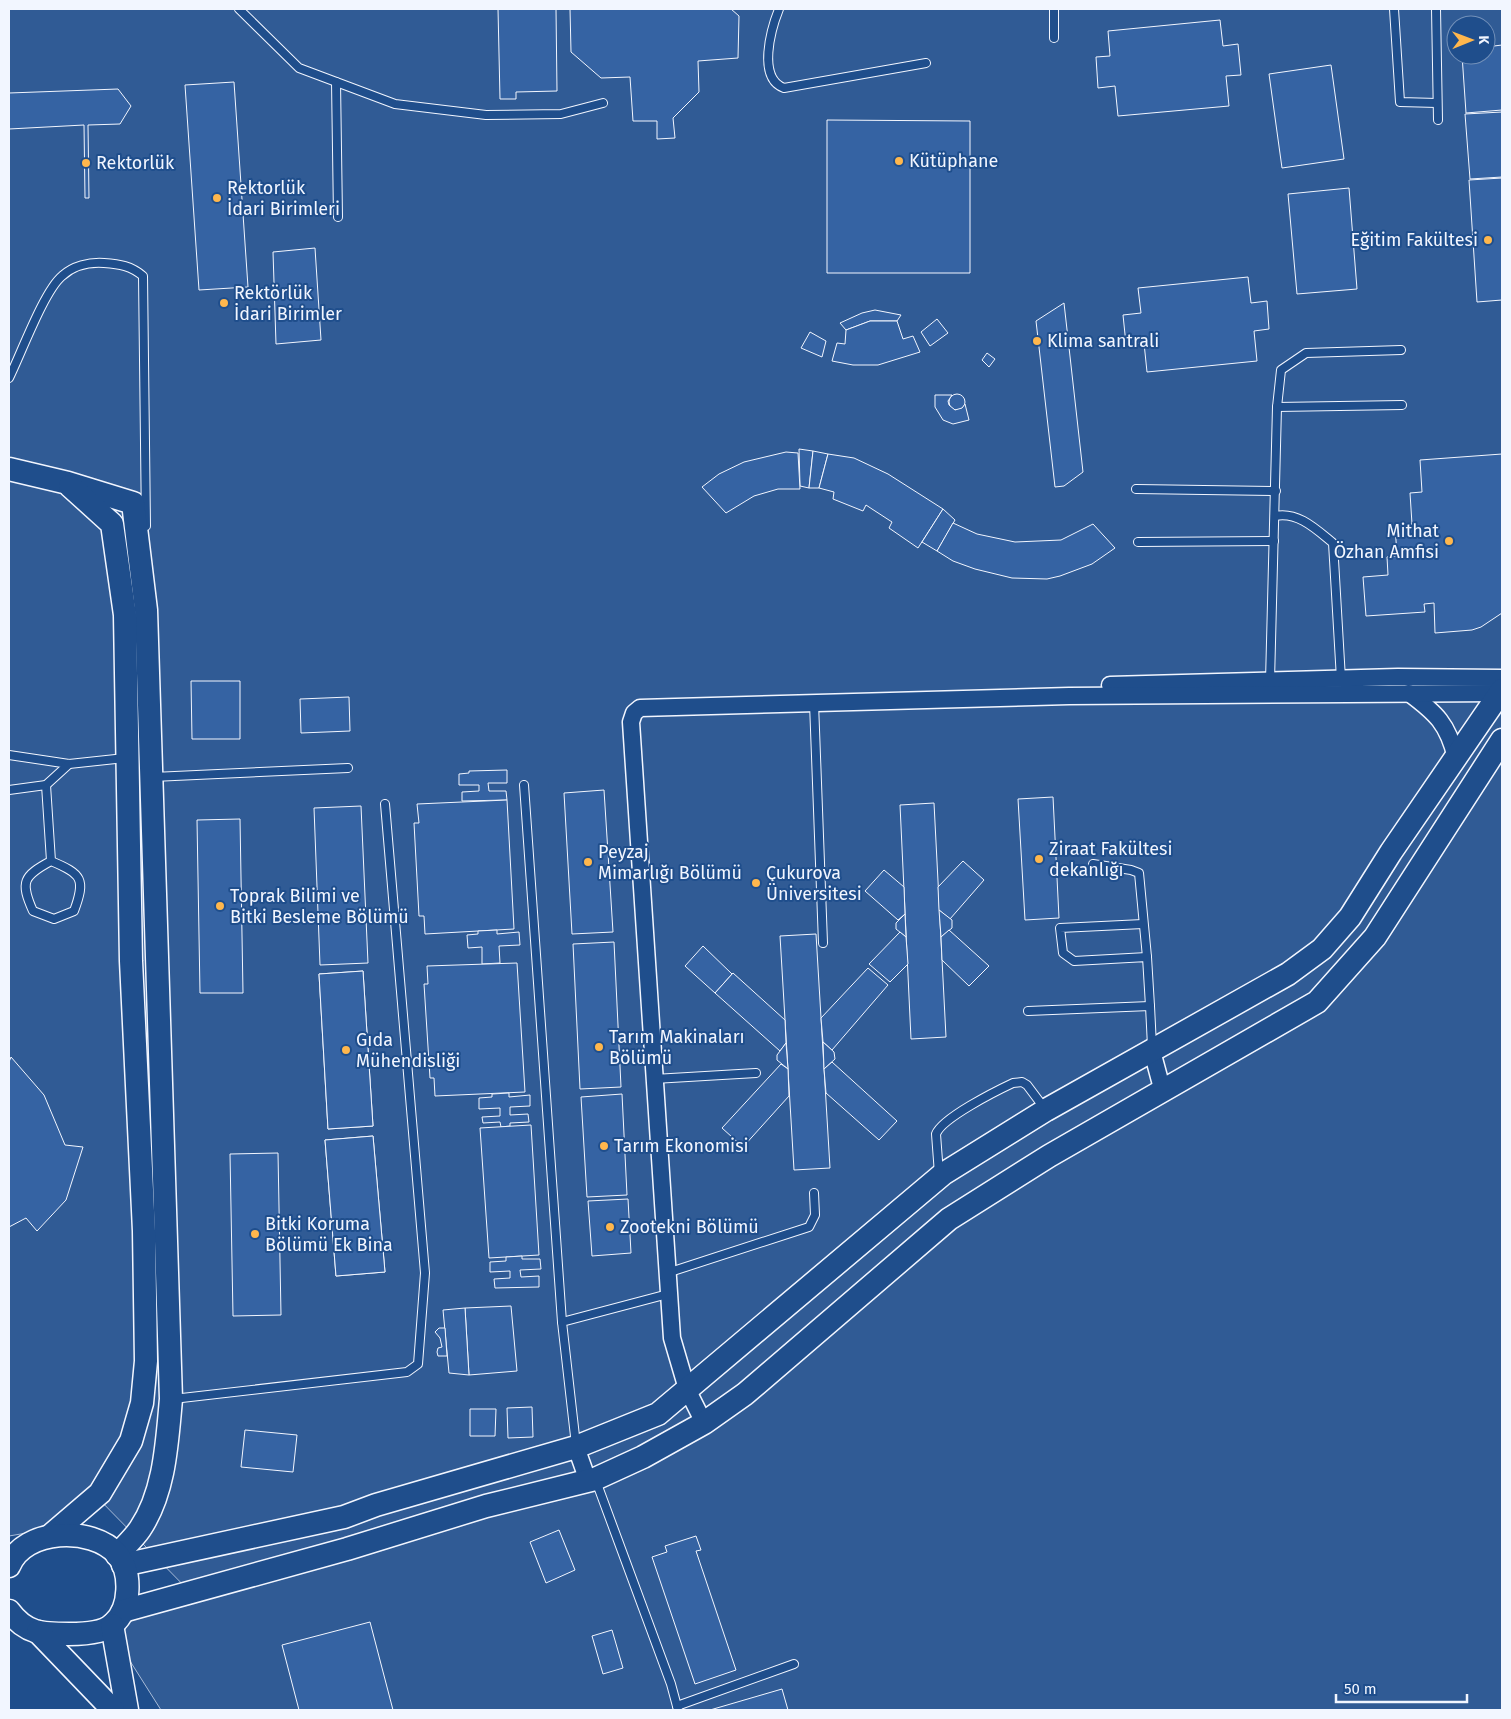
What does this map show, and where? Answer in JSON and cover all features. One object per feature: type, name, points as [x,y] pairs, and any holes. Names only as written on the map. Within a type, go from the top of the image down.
[{"type":"street","points":[[9,469],[68,483],[133,503],[146,610],[171,1399],[165,1455],[155,1498],[140,1528],[120,1560]]},
{"type":"street","points":[[51,1536],[100,1493],[130,1441],[142,1403],[146,1361],[144,1231],[131,961],[129,757],[125,615],[112,524],[68,483]]},
{"type":"street","points":[[713,695],[1341,680],[1398,677],[1501,687]]},
{"type":"street","points":[[704,1424],[687,1389],[672,1338],[666,1273],[631,722],[634,713],[640,708],[814,702],[1059,696],[1409,693],[1501,687]]},
{"type":"street","points":[[120,1560],[344,1517],[376,1505],[576,1447],[658,1414],[939,1178],[1046,1110],[1288,974],[1322,949],[1350,917],[1501,687]]},
{"type":"street","points":[[1409,693],[1437,714],[1447,730],[1456,758]]},
{"type":"street","points":[[9,1626],[34,1632],[80,1634],[118,1618],[486,1506],[592,1480],[643,1457],[704,1424],[745,1394],[949,1219],[1049,1156],[1317,1002],[1375,937],[1502,740]]},
{"type":"street","points":[[1152,1051],[1163,1092]]},
{"type":"street","points":[[576,1447],[592,1480]]},
{"type":"street","points":[[12,1554],[33,1540],[51,1536],[79,1536],[102,1542],[120,1560],[127,1582],[127,1596],[118,1618],[127,1710]]},
{"type":"street","points":[[9,1611],[20,1625],[34,1632],[113,1710]]},
{"type":"lane","points":[[239,9],[300,68],[395,104],[486,115],[561,114],[603,103]]},
{"type":"lane","points":[[779,9],[770,47],[768,69],[774,81],[784,88],[926,63]]},
{"type":"lane","points":[[1054,9],[1054,38]]},
{"type":"lane","points":[[1394,9],[1400,102],[1437,103]]},
{"type":"lane","points":[[1436,9],[1438,120]]},
{"type":"lane","points":[[336,82],[338,217]]},
{"type":"lane","points":[[9,378],[44,302],[60,277],[74,268],[96,262],[132,267],[143,276],[146,610]]},
{"type":"lane","points":[[1270,681],[1277,407],[1281,370],[1306,353],[1401,350]]},
{"type":"lane","points":[[1277,407],[1402,405]]},
{"type":"lane","points":[[1136,489],[1276,490]]},
{"type":"lane","points":[[1275,516],[1282,514],[1304,520],[1334,543],[1341,680]]},
{"type":"lane","points":[[1138,542],[1274,541]]},
{"type":"lane","points":[[814,702],[823,944]]},
{"type":"lane","points":[[9,755],[69,764],[109,761],[129,757]]},
{"type":"lane","points":[[9,790],[46,785],[69,764]]},
{"type":"lane","points":[[151,777],[348,768]]},
{"type":"lane","points":[[46,785],[51,861]]},
{"type":"lane","points":[[524,785],[562,1322],[576,1447]]},
{"type":"lane","points":[[171,1399],[406,1372],[418,1364],[425,1273],[385,804]]},
{"type":"lane","points":[[51,861],[73,870],[80,882],[81,890],[74,911],[58,919],[34,911],[25,891],[28,878],[33,871],[51,861]]},
{"type":"lane","points":[[1093,864],[1131,870],[1139,874],[1147,957],[1152,1051]]},
{"type":"lane","points":[[1143,924],[1060,928],[1063,953],[1067,959],[1074,961],[1147,957]]},
{"type":"lane","points":[[1028,1011],[1150,1006]]},
{"type":"lane","points":[[654,1079],[756,1073]]},
{"type":"lane","points":[[939,1178],[936,1134],[938,1128],[950,1120],[1013,1083],[1022,1082],[1046,1110]]},
{"type":"lane","points":[[666,1273],[810,1227],[815,1215],[814,1194]]},
{"type":"lane","points":[[562,1322],[668,1294]]},
{"type":"lane","points":[[592,1480],[678,1708],[794,1664]]},
{"type":"shaded area","name":"Çukurova Üniversitesi","points":[[9,9],[1502,9],[1502,1710],[161,1710],[123,1650],[112,1625],[197,1599],[89,1489],[44,1530],[9,1536]]},
{"type":"building","points":[[498,9],[556,9],[557,91],[516,92],[516,99],[500,99]]},
{"type":"building","points":[[570,9],[731,9],[739,16],[738,58],[698,61],[699,92],[673,118],[675,138],[657,139],[657,121],[633,121],[630,77],[601,78],[571,52]]},
{"type":"building","points":[[1220,20],[1223,46],[1238,44],[1241,75],[1226,76],[1229,106],[1118,116],[1115,86],[1098,88],[1096,57],[1110,56],[1108,31]]},
{"type":"building","points":[[1502,45],[1502,110],[1466,113],[1463,65],[1496,65],[1496,46]]},
{"type":"building","points":[[1331,65],[1344,159],[1282,168],[1269,74]]},
{"type":"building","name":"Rektorlük İdari Birimleri","points":[[234,82],[248,287],[199,290],[185,85]]},
{"type":"building","name":"Rektorlük","points":[[118,89],[131,106],[120,124],[88,125],[89,198],[85,198],[84,125],[9,129],[9,93]]},
{"type":"building","points":[[1502,112],[1502,177],[1470,179],[1465,114]]},
{"type":"building","name":"Kütüphane","points":[[827,120],[970,121],[970,273],[827,273]]},
{"type":"building","name":"Eğitim Fakültesi","points":[[1502,178],[1502,300],[1477,302],[1469,180]]},
{"type":"building","points":[[1349,188],[1357,289],[1297,294],[1288,194]]},
{"type":"building","points":[[315,248],[321,340],[276,344],[273,252]]},
{"type":"building","points":[[1248,277],[1251,303],[1267,301],[1269,329],[1254,331],[1257,361],[1147,372],[1144,343],[1126,344],[1123,315],[1141,313],[1138,288]]},
{"type":"building","points":[[1064,303],[1083,472],[1064,486],[1055,487],[1036,321]]},
{"type":"building","points":[[875,310],[901,315],[897,321],[870,321],[846,330],[840,323],[862,313]]},
{"type":"building","points":[[937,319],[948,333],[930,346],[921,332]]},
{"type":"building","points":[[870,321],[897,321],[903,339],[913,336],[920,352],[878,365],[853,365],[832,361],[837,343],[845,344],[846,330]]},
{"type":"building","points":[[810,332],[826,341],[822,357],[801,348]]},
{"type":"building","points":[[987,353],[995,359],[989,367],[982,360]]},
{"type":"building","points":[[954,394],[960,394],[965,399],[963,408],[954,410],[949,405],[949,399]]},
{"type":"building","points":[[935,395],[952,395],[948,401],[949,405],[955,410],[962,408],[965,404],[969,420],[953,424],[943,420],[935,407]]},
{"type":"building","points":[[799,449],[813,451],[809,488],[800,486]]},
{"type":"building","points":[[813,451],[828,454],[819,488],[809,488]]},
{"type":"building","points":[[786,452],[798,453],[800,489],[778,489],[754,496],[726,513],[702,487],[719,474],[744,462]]},
{"type":"building","points":[[828,454],[854,458],[888,474],[943,509],[918,548],[889,528],[892,522],[866,505],[863,511],[833,499],[834,492],[819,488]]},
{"type":"building","name":"Mithat Özhan Amfisi","points":[[1502,454],[1502,613],[1481,627],[1472,630],[1435,633],[1434,603],[1424,604],[1425,612],[1366,616],[1363,577],[1388,575],[1387,557],[1397,556],[1395,525],[1412,524],[1410,493],[1422,492],[1420,460]]},
{"type":"building","points":[[943,509],[955,520],[937,551],[922,542]]},
{"type":"building","points":[[953,523],[977,534],[1015,542],[1061,540],[1093,524],[1115,548],[1092,564],[1060,576],[1047,579],[1012,578],[975,569],[953,561],[937,551]]},
{"type":"building","points":[[191,681],[240,681],[240,739],[192,739]]},
{"type":"building","points":[[349,697],[350,731],[301,733],[300,699]]},
{"type":"building","points":[[507,770],[507,783],[488,783],[489,791],[506,791],[507,800],[462,801],[462,792],[479,791],[479,785],[459,785],[459,774],[469,773],[469,771]]},
{"type":"building","name":"Peyzaj Mimarlığı Bölümü","points":[[604,790],[613,932],[572,934],[564,793]]},
{"type":"building","name":"Ziraat Fakültesi dekanlığı","points":[[1053,797],[1059,918],[1025,920],[1018,799]]},
{"type":"building","points":[[507,800],[514,929],[425,934],[424,916],[419,916],[414,823],[419,823],[417,804]]},
{"type":"building","points":[[934,803],[946,1037],[911,1039],[900,805]]},
{"type":"building","points":[[361,806],[368,963],[320,965],[314,808]]},
{"type":"building","name":"Toprak Bilimi ve Bitki Besleme Bölümü","points":[[240,819],[243,993],[200,993],[197,820]]},
{"type":"building","points":[[963,861],[984,880],[950,919],[939,910],[938,887]]},
{"type":"building","points":[[884,870],[904,887],[905,914],[898,920],[865,891]]},
{"type":"building","points":[[939,910],[952,920],[952,928],[941,937]]},
{"type":"building","points":[[905,914],[906,937],[896,929],[896,923]]},
{"type":"building","points":[[497,930],[497,934],[519,932],[520,945],[499,946],[500,963],[482,964],[482,947],[468,948],[467,935],[478,934],[478,931]]},
{"type":"building","points":[[949,930],[989,966],[969,986],[942,960],[941,937]]},
{"type":"building","points":[[900,932],[906,937],[908,964],[890,982],[869,964]]},
{"type":"building","points":[[816,934],[830,1168],[794,1170],[780,936]]},
{"type":"building","name":"Tarım Makinaları Bölümü","points":[[614,942],[621,1087],[580,1089],[573,944]]},
{"type":"building","points":[[703,946],[732,974],[715,993],[685,966]]},
{"type":"building","points":[[517,963],[525,1092],[435,1096],[434,1078],[430,1078],[424,984],[428,984],[427,966]]},
{"type":"building","points":[[868,968],[888,985],[832,1050],[823,1042],[821,1018]]},
{"type":"building","name":"Gıda Mühendisliği","points":[[363,971],[373,1126],[328,1129],[319,974]]},
{"type":"building","name":"Gıda Mühendisliği","points":[[363,971],[373,1126],[328,1129],[319,974]]},
{"type":"building","points":[[733,973],[785,1020],[786,1043],[780,1051],[715,993]]},
{"type":"building","points":[[823,1042],[834,1052],[835,1059],[824,1069]]},
{"type":"building","points":[[786,1043],[788,1069],[777,1060],[777,1055]]},
{"type":"building","points":[[11,1057],[44,1095],[65,1145],[83,1147],[66,1200],[37,1231],[26,1218],[9,1227],[9,1062]]},
{"type":"building","points":[[832,1062],[897,1121],[879,1140],[826,1093],[824,1069]]},
{"type":"building","points":[[781,1064],[788,1069],[789,1096],[743,1147],[722,1128]]},
{"type":"building","points":[[509,1093],[509,1097],[530,1095],[530,1106],[510,1107],[510,1115],[528,1114],[529,1122],[510,1123],[510,1126],[501,1127],[500,1122],[483,1123],[482,1117],[500,1116],[500,1108],[479,1109],[479,1098],[492,1097],[492,1094]]},
{"type":"building","name":"Tarım Ekonomisi","points":[[622,1094],[627,1195],[587,1197],[581,1097]]},
{"type":"building","points":[[531,1125],[539,1255],[489,1258],[480,1128]]},
{"type":"building","points":[[373,1136],[385,1272],[336,1276],[325,1140]]},
{"type":"building","points":[[373,1136],[385,1272],[336,1276],[325,1140]]},
{"type":"building","name":"Bitki Koruma Bölümü Ek Bina","points":[[278,1153],[281,1315],[233,1316],[230,1154]]},
{"type":"building","name":"Zootekni Bölümü","points":[[628,1199],[631,1253],[592,1256],[588,1201]]},
{"type":"building","points":[[522,1256],[522,1259],[540,1259],[541,1269],[520,1270],[521,1277],[539,1276],[539,1287],[495,1288],[494,1279],[510,1278],[510,1271],[490,1272],[490,1262],[506,1261],[506,1257]]},
{"type":"building","points":[[511,1306],[517,1371],[469,1375],[465,1308]]},
{"type":"building","points":[[465,1308],[469,1375],[449,1373],[443,1310]]},
{"type":"building","points":[[439,1328],[445,1328],[447,1356],[438,1356],[438,1348],[442,1347],[440,1338],[435,1332]]},
{"type":"building","points":[[532,1407],[533,1437],[508,1438],[507,1408]]},
{"type":"building","points":[[470,1409],[496,1409],[495,1436],[470,1436]]},
{"type":"building","points":[[245,1430],[297,1435],[293,1472],[241,1467]]},
{"type":"building","points":[[559,1530],[575,1570],[546,1583],[530,1542]]},
{"type":"building","points":[[696,1536],[701,1550],[696,1551],[736,1670],[695,1684],[652,1557],[667,1552],[665,1546]]},
{"type":"building","points":[[370,1622],[393,1710],[299,1710],[282,1645]]},
{"type":"building","points":[[612,1630],[623,1668],[603,1674],[592,1636]]},
{"type":"building","points":[[782,1689],[788,1710],[710,1710]]},
{"type":"place","name":"Kütüphane","points":[[899,161]]},
{"type":"place","name":"Rektorlük","points":[[86,163]]},
{"type":"place","name":"Rektorlük İdari Birimleri","points":[[217,198]]},
{"type":"place","name":"Eğitim Fakültesi","points":[[1488,240]]},
{"type":"place","name":"Rektörlük İdari Birimler","points":[[224,303]]},
{"type":"place","name":"Klima santrali","points":[[1037,341]]},
{"type":"place","name":"Mithat Özhan Amfisi","points":[[1449,541]]},
{"type":"place","name":"Ziraat Fakültesi dekanlığı","points":[[1039,859]]},
{"type":"place","name":"Peyzaj Mimarlığı Bölümü","points":[[588,862]]},
{"type":"place","name":"Çukurova Üniversitesi","points":[[756,883]]},
{"type":"place","name":"Toprak Bilimi ve Bitki Besleme Bölümü","points":[[220,906]]},
{"type":"place","name":"Tarım Makinaları Bölümü","points":[[599,1047]]},
{"type":"place","name":"Gıda Mühendisliği","points":[[346,1050]]},
{"type":"place","name":"Tarım Ekonomisi","points":[[604,1146]]},
{"type":"place","name":"Zootekni Bölümü","points":[[610,1227]]},
{"type":"place","name":"Bitki Koruma Bölümü Ek Bina","points":[[255,1234]]}]
